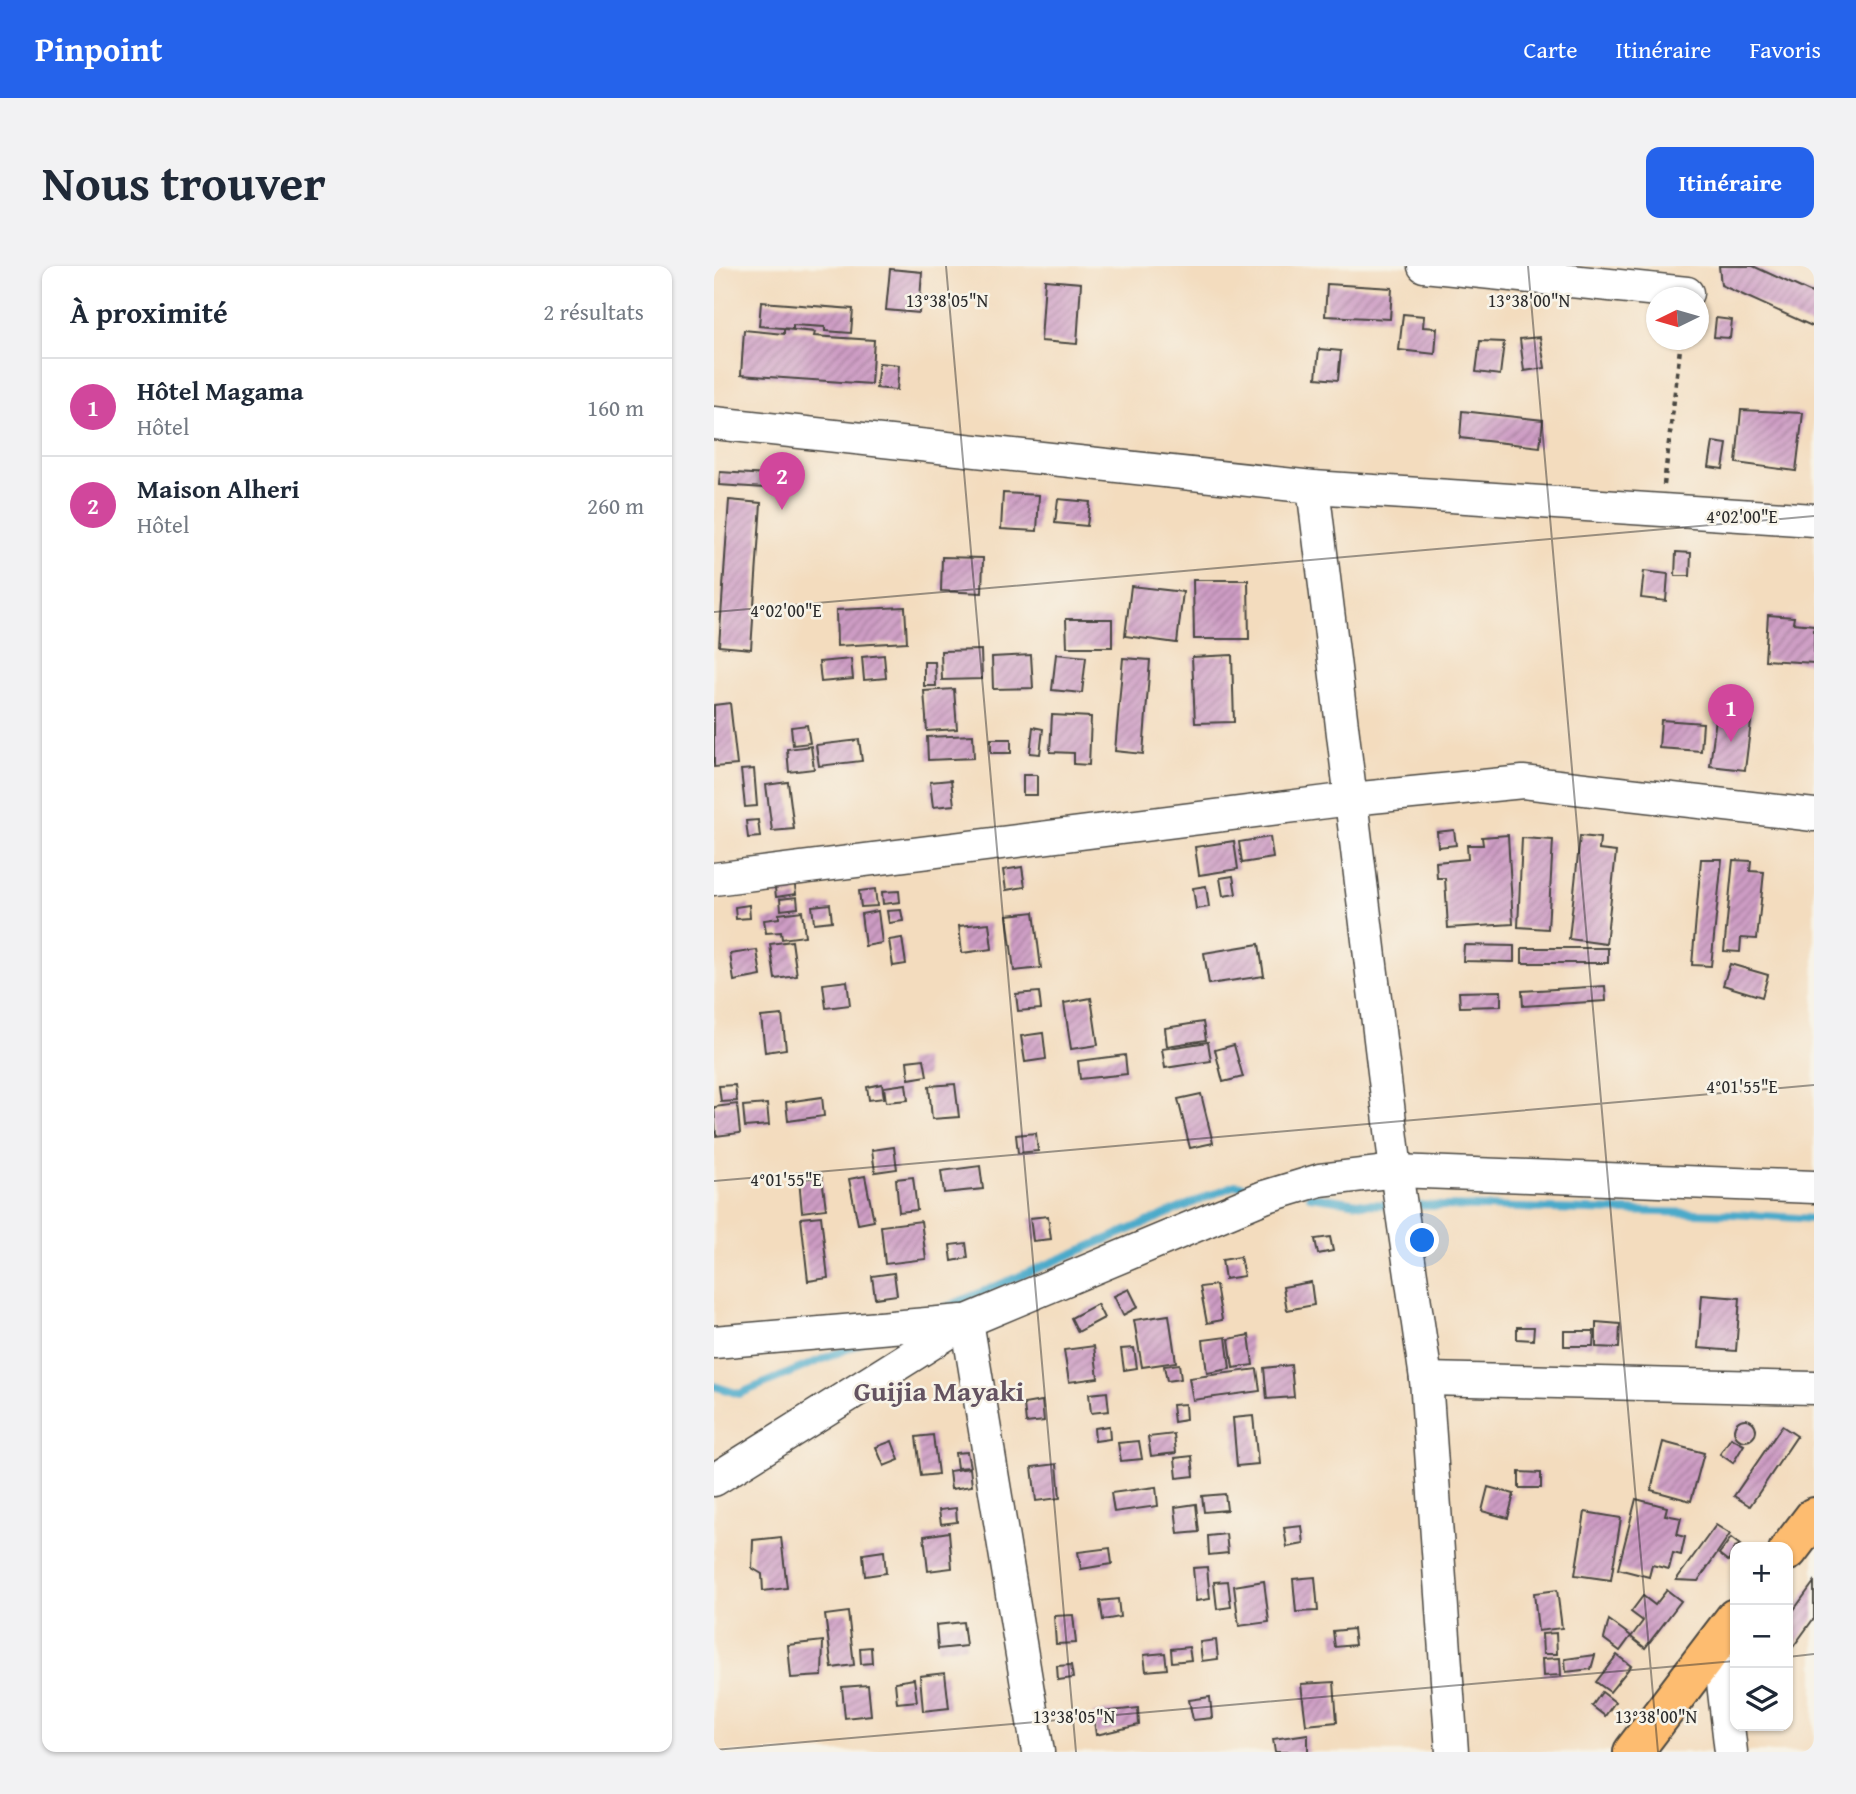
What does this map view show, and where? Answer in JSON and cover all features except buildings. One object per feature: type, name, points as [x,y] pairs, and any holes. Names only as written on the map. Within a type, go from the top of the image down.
[{"type":"main road","points":[[1793,1544],[1814,1517]]},
{"type":"main road","points":[[1633,1752],[1727,1629]]},
{"type":"street","points":[[1424,266],[1646,289]]},
{"type":"street","points":[[714,423],[1313,487],[1814,520]]},
{"type":"street","points":[[1313,487],[1396,1171],[1426,1379],[1452,1752]]},
{"type":"street","points":[[714,879],[1351,800],[1523,782],[1814,815]]},
{"type":"street","points":[[714,1480],[967,1321],[1264,1197],[1320,1181],[1396,1171],[1814,1187]]},
{"type":"street","points":[[714,1342],[967,1321]]},
{"type":"street","points":[[967,1321],[1038,1752]]},
{"type":"street","points":[[1426,1379],[1814,1388]]},
{"type":"street","points":[[1727,1629],[1731,1752]]},
{"type":"path","points":[[1661,510],[1680,350]]},
{"type":"waterway","points":[[937,1311],[1235,1185],[1256,1188]]},
{"type":"waterway","points":[[1310,1196],[1365,1204],[1395,1205]]},
{"type":"waterway","points":[[1407,1205],[1733,1214],[1814,1219]]},
{"type":"waterway","points":[[714,1386],[739,1394],[861,1343]]},
{"type":"place","name":"Maison Alheri","points":[[782,510]]},
{"type":"place","name":"Hôtel Magama","points":[[1731,742]]},
{"type":"district","name":"Guijia Mayaki","points":[[939,1390]]}]
